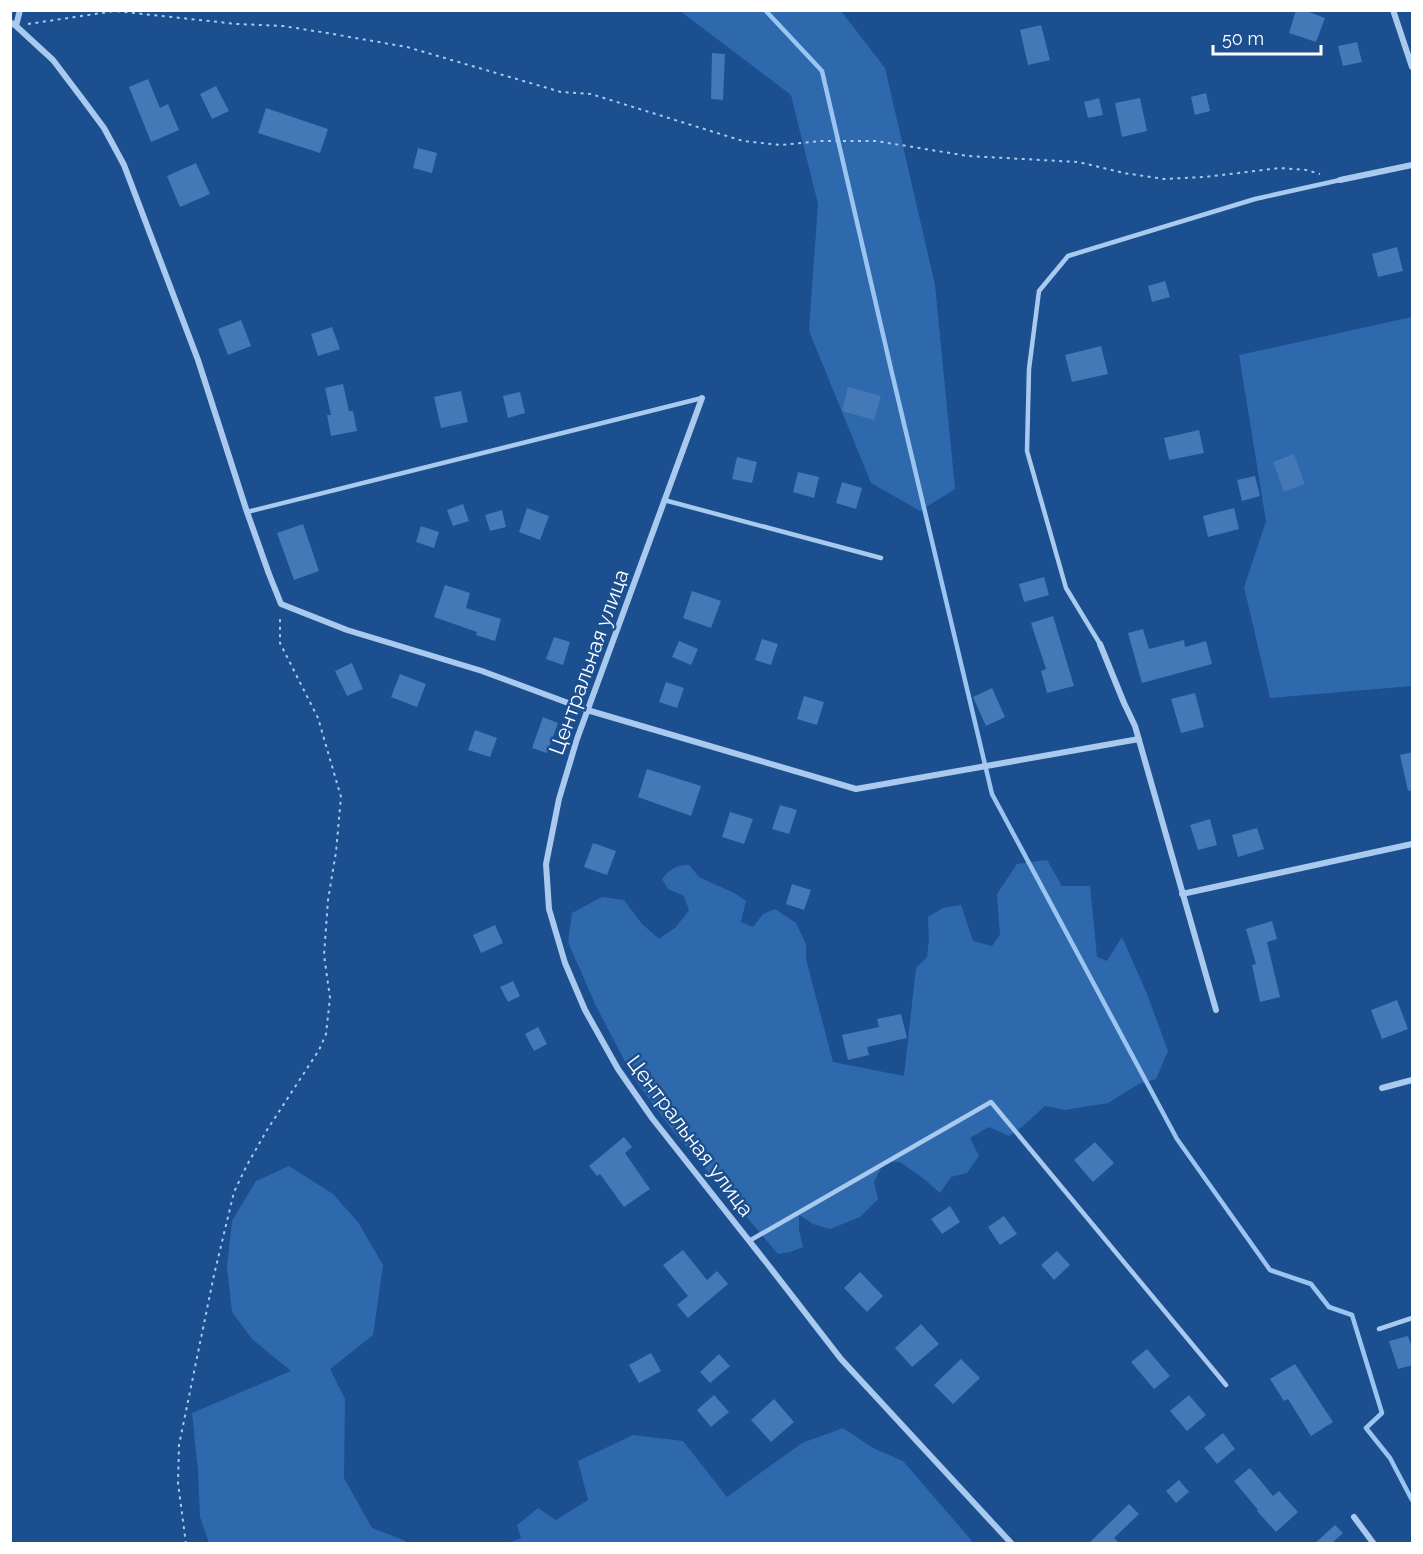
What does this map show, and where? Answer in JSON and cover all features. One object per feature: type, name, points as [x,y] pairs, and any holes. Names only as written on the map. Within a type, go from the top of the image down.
[{"type":"street","points":[[20,10],[14,24],[53,60],[104,128],[124,165],[198,360],[247,512],[281,604],[347,630],[482,671],[587,710],[856,789],[1139,739]]},
{"type":"street","points":[[1393,10],[1413,67]]},
{"type":"street","points":[[1340,180],[1413,165]]},
{"type":"street","name":"Центральная улица","points":[[702,398],[587,710],[559,799],[546,864],[549,909],[562,952],[585,1010],[618,1069],[652,1118],[841,1359],[1012,1544]]},
{"type":"street","points":[[1100,644],[1135,726],[1216,1010]]},
{"type":"street","points":[[1182,894],[1413,844]]},
{"type":"street","points":[[1382,1088],[1413,1080]]},
{"type":"street","points":[[1354,1517],[1374,1544]]},
{"type":"lane","points":[[1100,644],[1066,588],[1027,451],[1029,369],[1040,291],[1068,255],[1255,199],[1340,180]]},
{"type":"lane","points":[[247,512],[702,398]]},
{"type":"lane","points":[[664,500],[881,558]]},
{"type":"lane","points":[[749,1241],[991,1102],[1226,1385]]},
{"type":"lane","points":[[1378,1329],[1413,1318]]},
{"type":"path","points":[[14,24],[115,11],[316,31],[406,47],[561,92],[591,94],[743,141],[780,145],[821,141],[876,141],[968,156],[1078,162],[1124,173],[1164,179],[1280,168],[1306,170],[1340,180]]},
{"type":"path","points":[[186,1544],[178,1483],[179,1445],[214,1275],[234,1192],[267,1130],[319,1050],[326,1034],[330,998],[324,955],[328,900],[336,852],[341,797],[318,718],[280,643],[281,604]]},
{"type":"shaded area","points":[[680,11],[841,11],[885,68],[935,285],[955,489],[920,511],[871,483],[809,331],[818,204],[791,95]]},
{"type":"shaded area","points":[[1412,317],[1412,686],[1270,698],[1244,587],[1266,521],[1239,355]]},
{"type":"shaded area","points":[[1047,860],[1062,886],[1090,886],[1097,957],[1107,961],[1122,937],[1147,994],[1168,1051],[1156,1079],[1139,1084],[1108,1103],[1065,1110],[1045,1106],[1009,1136],[989,1127],[970,1138],[979,1156],[967,1173],[951,1177],[940,1193],[900,1162],[884,1162],[874,1182],[878,1199],[860,1217],[830,1229],[813,1224],[799,1215],[799,1230],[803,1247],[790,1252],[778,1254],[673,1131],[633,1077],[596,1006],[568,942],[572,913],[602,897],[624,900],[642,924],[659,939],[676,927],[689,910],[684,896],[668,889],[662,879],[674,868],[689,865],[699,877],[746,901],[741,922],[753,927],[763,914],[775,909],[796,923],[806,944],[806,959],[833,1062],[904,1076],[916,968],[927,957],[928,917],[943,908],[961,905],[973,941],[992,946],[1000,935],[997,894],[1017,864]]},
{"type":"shaded area","points":[[289,1166],[333,1194],[358,1222],[383,1265],[373,1335],[330,1369],[345,1399],[344,1478],[372,1528],[409,1543],[209,1543],[200,1517],[192,1413],[291,1371],[252,1339],[232,1312],[227,1267],[232,1221],[256,1181]]},
{"type":"shaded area","points":[[843,1428],[873,1448],[903,1461],[972,1541],[969,1544],[508,1543],[521,1538],[517,1525],[538,1508],[556,1520],[588,1500],[578,1461],[633,1435],[683,1441],[727,1497],[802,1443]]},
{"type":"building","points":[[1296,10],[1304,10],[1325,18],[1316,42],[1289,33]]},
{"type":"building","points":[[1041,25],[1050,60],[1028,65],[1020,30]]},
{"type":"building","points":[[1357,42],[1362,62],[1343,66],[1338,46]]},
{"type":"building","points":[[712,53],[725,54],[723,100],[711,99]]},
{"type":"building","points":[[148,79],[160,108],[168,104],[179,130],[151,142],[129,87]]},
{"type":"building","points":[[216,86],[229,111],[212,119],[200,94]]},
{"type":"building","points":[[1206,93],[1210,111],[1195,115],[1191,97]]},
{"type":"building","points":[[1099,98],[1103,115],[1088,118],[1084,102]]},
{"type":"building","points":[[1140,98],[1147,131],[1122,137],[1115,103]]},
{"type":"building","points":[[266,108],[328,129],[320,153],[258,133]]},
{"type":"building","points":[[418,148],[437,153],[432,173],[413,168]]},
{"type":"building","points":[[196,163],[210,194],[180,207],[167,176]]},
{"type":"building","points":[[1397,247],[1403,271],[1378,277],[1372,254]]},
{"type":"building","points":[[1165,281],[1170,297],[1152,302],[1148,286]]},
{"type":"building","points":[[241,320],[251,346],[228,355],[218,329]]},
{"type":"building","points":[[332,327],[340,349],[318,356],[311,334]]},
{"type":"building","points":[[1101,346],[1108,374],[1072,382],[1065,355]]},
{"type":"building","points":[[343,384],[349,411],[353,411],[357,431],[331,436],[327,415],[331,415],[325,388]]},
{"type":"building","points":[[848,387],[881,396],[874,420],[842,411]]},
{"type":"building","points":[[461,391],[468,422],[441,428],[434,397]]},
{"type":"building","points":[[520,392],[525,413],[508,418],[503,396]]},
{"type":"building","points":[[1199,430],[1204,453],[1169,460],[1164,438]]},
{"type":"building","points":[[1294,454],[1305,484],[1284,492],[1273,462]]},
{"type":"building","points":[[737,457],[757,462],[752,483],[732,479]]},
{"type":"building","points":[[798,472],[819,477],[814,498],[793,492]]},
{"type":"building","points":[[1255,476],[1260,496],[1242,501],[1237,480]]},
{"type":"building","points":[[842,482],[862,488],[856,509],[836,503]]},
{"type":"building","points":[[463,504],[469,521],[453,526],[447,510]]},
{"type":"building","points":[[527,508],[549,516],[540,540],[519,532]]},
{"type":"building","points":[[1234,508],[1239,529],[1208,537],[1203,516]]},
{"type":"building","points":[[502,510],[506,527],[490,531],[485,515]]},
{"type":"building","points":[[303,524],[319,571],[294,580],[277,533]]},
{"type":"building","points":[[421,526],[439,532],[434,548],[416,542]]},
{"type":"building","points":[[1044,577],[1049,595],[1024,602],[1019,584]]},
{"type":"building","points":[[445,585],[470,593],[466,608],[501,619],[495,641],[434,617]]},
{"type":"building","points":[[692,591],[721,601],[711,628],[683,618]]},
{"type":"building","points":[[1053,616],[1074,686],[1047,693],[1041,671],[1046,669],[1031,623]]},
{"type":"building","points":[[1143,629],[1149,649],[1184,640],[1185,647],[1206,641],[1212,664],[1142,683],[1128,633]]},
{"type":"building","points":[[554,637],[570,642],[563,665],[546,659]]},
{"type":"building","points":[[762,639],[778,644],[771,665],[755,660]]},
{"type":"building","points":[[679,641],[698,649],[691,665],[672,657]]},
{"type":"building","points":[[352,663],[363,689],[347,696],[335,671]]},
{"type":"building","points":[[400,674],[426,684],[417,707],[391,697]]},
{"type":"building","points":[[666,682],[684,688],[677,708],[659,702]]},
{"type":"building","points":[[992,688],[1005,717],[986,726],[973,697]]},
{"type":"building","points":[[1195,693],[1204,727],[1181,733],[1171,699]]},
{"type":"building","points":[[804,696],[824,702],[817,725],[797,719]]},
{"type":"building","points":[[543,717],[558,723],[547,753],[532,748]]},
{"type":"building","points":[[475,730],[497,738],[490,757],[468,750]]},
{"type":"building","points":[[1413,752],[1413,790],[1408,791],[1400,755]]},
{"type":"building","points":[[647,769],[701,786],[691,816],[638,797]]},
{"type":"building","points":[[780,805],[797,810],[789,834],[772,829]]},
{"type":"building","points":[[730,812],[753,819],[744,844],[722,837]]},
{"type":"building","points":[[1210,819],[1217,845],[1198,850],[1190,825]]},
{"type":"building","points":[[1257,828],[1264,849],[1238,857],[1232,835]]},
{"type":"building","points":[[593,843],[616,851],[607,875],[584,867]]},
{"type":"building","points":[[792,884],[811,890],[804,910],[786,904]]},
{"type":"building","points":[[1272,921],[1277,939],[1267,942],[1280,997],[1260,1002],[1252,965],[1256,964],[1246,929]]},
{"type":"building","points":[[495,925],[503,943],[481,953],[473,935]]},
{"type":"building","points":[[513,981],[520,996],[508,1002],[500,987]]},
{"type":"building","points":[[1397,1000],[1408,1029],[1382,1039],[1371,1010]]},
{"type":"building","points":[[901,1014],[907,1038],[867,1047],[869,1055],[848,1060],[842,1035],[879,1027],[877,1019]]},
{"type":"building","points":[[538,1027],[547,1044],[534,1051],[525,1034]]},
{"type":"building","points":[[624,1137],[632,1147],[625,1153],[650,1189],[624,1207],[600,1174],[597,1176],[589,1166]]},
{"type":"building","points":[[1095,1142],[1114,1163],[1093,1182],[1074,1160]]},
{"type":"building","points":[[950,1206],[960,1222],[942,1234],[931,1219]]},
{"type":"building","points":[[1004,1216],[1017,1234],[1000,1245],[988,1227]]},
{"type":"building","points":[[683,1250],[707,1280],[717,1271],[728,1284],[688,1318],[677,1305],[688,1296],[663,1265]]},
{"type":"building","points":[[1057,1251],[1070,1265],[1054,1280],[1041,1265]]},
{"type":"building","points":[[860,1272],[883,1296],[867,1312],[844,1288]]},
{"type":"building","points":[[921,1324],[939,1344],[912,1367],[895,1348]]},
{"type":"building","points":[[1408,1336],[1413,1351],[1413,1365],[1398,1369],[1389,1341]]},
{"type":"building","points":[[1147,1349],[1170,1376],[1154,1389],[1131,1362]]},
{"type":"building","points":[[651,1353],[661,1371],[639,1383],[629,1365]]},
{"type":"building","points":[[719,1354],[730,1366],[710,1383],[700,1372]]},
{"type":"building","points":[[961,1359],[980,1378],[953,1404],[934,1385]]},
{"type":"building","points":[[1295,1364],[1333,1422],[1311,1436],[1288,1399],[1284,1401],[1270,1379]]},
{"type":"building","points":[[714,1395],[729,1412],[711,1427],[697,1410]]},
{"type":"building","points":[[1189,1395],[1206,1415],[1187,1431],[1170,1411]]},
{"type":"building","points":[[774,1399],[794,1422],[771,1442],[751,1420]]},
{"type":"building","points":[[1223,1433],[1235,1449],[1217,1464],[1204,1448]]},
{"type":"building","points":[[1250,1468],[1273,1496],[1279,1491],[1298,1512],[1276,1532],[1234,1481]]},
{"type":"building","points":[[1179,1480],[1189,1492],[1176,1503],[1166,1491]]},
{"type":"building","points":[[1129,1504],[1139,1514],[1114,1538],[1120,1544],[1088,1544]]},
{"type":"building","points":[[1335,1525],[1343,1533],[1331,1544],[1314,1544]]},
{"type":"waterway","points":[[765,10],[822,71],[992,794],[1177,1139],[1270,1270],[1311,1284],[1329,1307],[1352,1315],[1382,1413],[1366,1428],[1390,1458],[1412,1500]]}]
